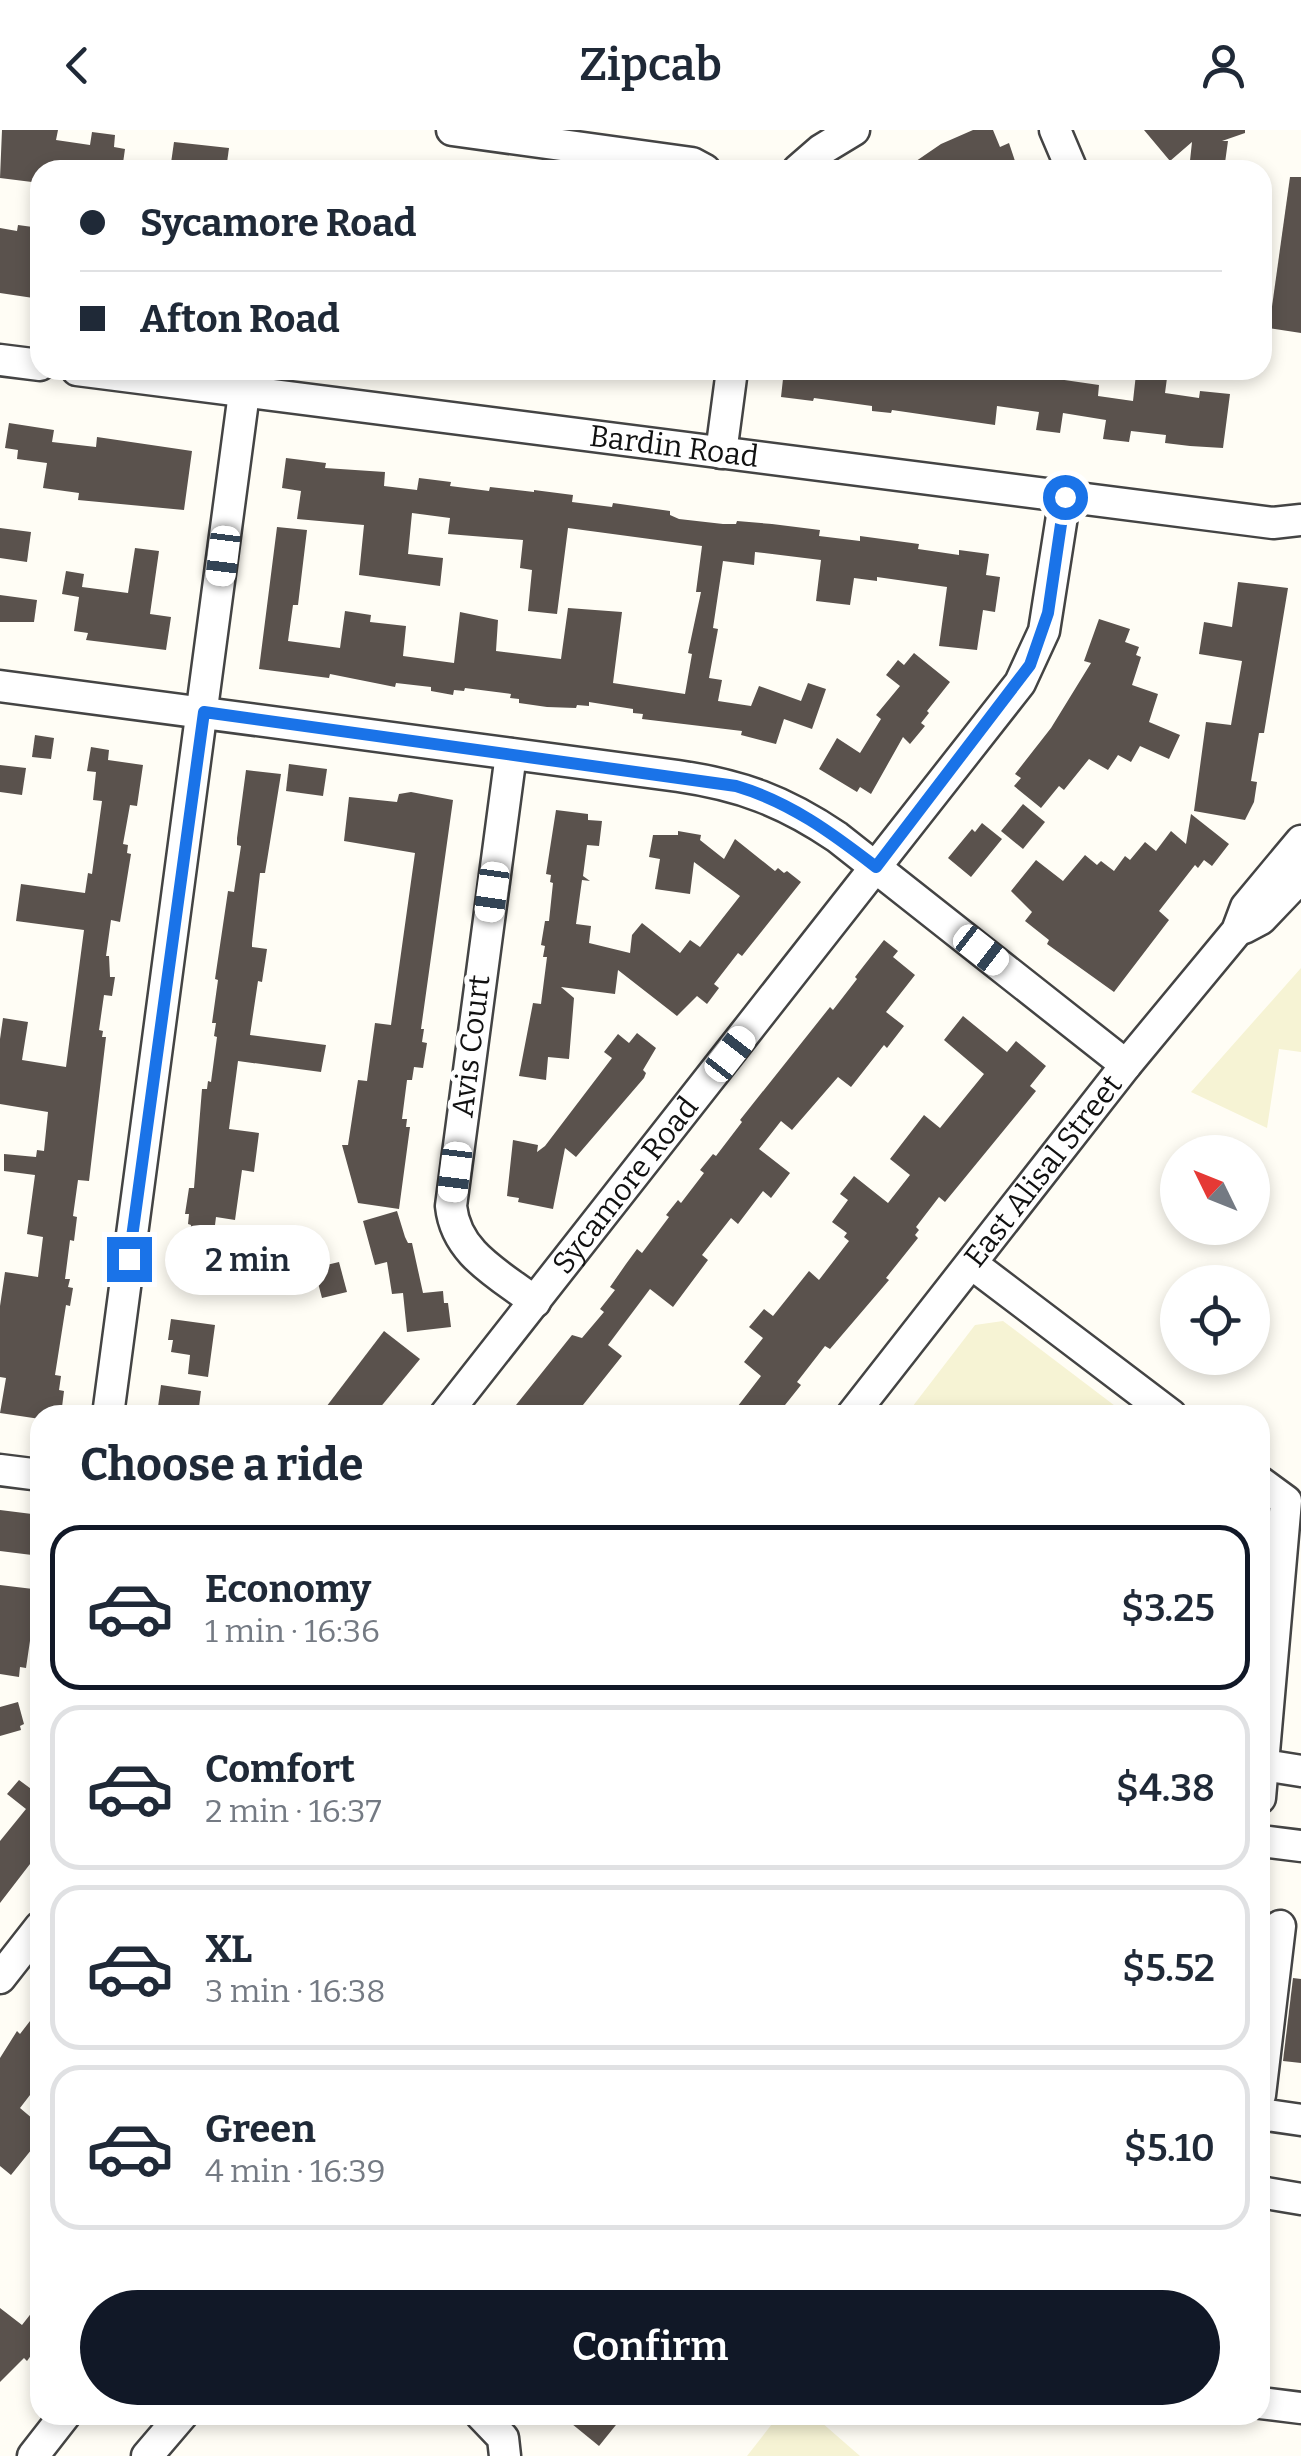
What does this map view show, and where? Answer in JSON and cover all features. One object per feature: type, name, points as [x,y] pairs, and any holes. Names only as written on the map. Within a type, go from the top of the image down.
[{"type":"street","points":[[452,130],[520,134],[669,160]]},
{"type":"street","points":[[810,160],[854,130]]},
{"type":"street","points":[[1055,130],[1068,160]]},
{"type":"street","points":[[0,360],[30,364]]},
{"type":"street","name":"Bardin Road","points":[[149,380],[1287,522],[1289,538],[1301,541]]},
{"type":"street","points":[[721,453],[731,380]]},
{"type":"street","points":[[109,1405],[244,393]]},
{"type":"street","name":"Sycamore Road","points":[[453,1405],[1030,665],[1048,613],[1065,497]]},
{"type":"street","points":[[0,686],[711,781],[754,792],[812,820],[876,867],[1126,1066]]},
{"type":"street","name":"Avis Court","points":[[511,754],[450,1206],[456,1233],[467,1249],[535,1302]]},
{"type":"street","name":"East Alisal Street","points":[[860,1405],[1126,1066],[1237,932],[1246,907],[1301,841]]},
{"type":"street","name":"East Alisal Street","points":[[1237,932],[1261,919],[1301,877]]},
{"type":"street","points":[[972,1264],[1159,1405]]},
{"type":"street","points":[[0,1470],[30,1474]]},
{"type":"street","points":[[1270,1693],[1286,1501],[1283,1486]]},
{"type":"street","points":[[1270,1766],[1301,1771]]},
{"type":"street","points":[[1270,1842],[1301,1845]]},
{"type":"street","points":[[1270,2010],[1280,1926]]},
{"type":"street","points":[[0,1978],[30,1940]]},
{"type":"street","points":[[1270,2115],[1301,2120]]},
{"type":"street","points":[[1270,2194],[1301,2199]]},
{"type":"street","points":[[1270,2404],[1301,2408]]},
{"type":"street","points":[[33,2456],[57,2425]]},
{"type":"street","points":[[147,2456],[173,2425]]},
{"type":"street","points":[[491,2425],[503,2438],[505,2456]]},
{"type":"shaded area","points":[[1301,968],[1301,1052],[1279,1049],[1267,1128],[1191,1092]]},
{"type":"shaded area","points":[[1003,1321],[1114,1405],[914,1405],[975,1325]]},
{"type":"shaded area","points":[[771,2425],[824,2425],[860,2456],[747,2456]]},
{"type":"building","points":[[2,130],[58,130],[56,140],[90,145],[92,132],[115,135],[114,147],[125,149],[123,160],[30,160],[30,182],[0,178]]},
{"type":"building","points":[[973,130],[993,130],[1000,147],[1009,143],[1015,160],[918,160]]},
{"type":"building","points":[[1144,130],[1245,130],[1222,141],[1228,141],[1225,160],[1190,160],[1192,142],[1169,160]]},
{"type":"building","points":[[174,142],[229,148],[227,160],[171,160]]},
{"type":"building","points":[[1290,177],[1301,177],[1301,333],[1272,328]]},
{"type":"building","points":[[18,225],[30,227],[30,298],[0,293],[0,228],[17,231]]},
{"type":"building","points":[[783,380],[1065,380],[1099,385],[1098,396],[1133,401],[1135,380],[1167,380],[1165,393],[1199,398],[1200,391],[1230,394],[1223,448],[1165,443],[1166,435],[1131,431],[1129,442],[1103,439],[1106,420],[1063,413],[1060,433],[1036,430],[1039,412],[997,406],[995,425],[892,410],[872,411],[872,406],[814,398],[813,401],[781,397]]},
{"type":"building","points":[[9,423],[54,430],[52,442],[96,447],[97,437],[192,451],[184,510],[78,500],[79,493],[43,488],[47,463],[17,459],[18,450],[5,448]]},
{"type":"building","points":[[286,458],[326,463],[325,468],[385,472],[384,486],[417,490],[419,478],[489,491],[490,487],[534,490],[573,495],[572,502],[670,511],[679,519],[772,524],[820,530],[819,536],[860,541],[860,536],[919,544],[918,549],[959,555],[959,550],[989,554],[986,575],[1000,577],[995,612],[983,610],[977,650],[939,646],[947,587],[877,577],[877,581],[854,578],[850,605],[816,601],[821,560],[755,552],[754,565],[723,561],[713,628],[718,629],[709,678],[722,680],[718,701],[751,706],[759,686],[801,701],[808,683],[826,689],[812,729],[784,719],[776,744],[741,735],[742,731],[642,719],[643,714],[633,713],[633,709],[589,702],[589,706],[576,708],[547,707],[519,703],[519,699],[510,698],[511,694],[465,688],[454,690],[453,695],[431,691],[431,687],[396,683],[395,687],[330,674],[329,678],[259,669],[277,527],[307,530],[298,605],[293,605],[288,641],[340,648],[345,611],[371,615],[370,622],[406,626],[403,656],[454,663],[460,612],[498,620],[496,651],[561,659],[568,608],[622,612],[613,683],[685,694],[692,654],[688,653],[701,592],[696,592],[702,546],[568,528],[557,614],[528,611],[532,570],[520,568],[523,540],[448,534],[450,518],[412,513],[408,554],[443,558],[440,586],[359,575],[364,525],[297,519],[301,491],[282,488]]},
{"type":"building","points":[[0,528],[31,532],[27,562],[0,558]]},
{"type":"building","points":[[135,548],[159,551],[150,614],[171,617],[166,650],[86,640],[88,633],[74,631],[79,597],[62,594],[66,571],[84,574],[82,587],[128,593]]},
{"type":"building","points":[[1238,582],[1288,588],[1264,733],[1259,733],[1251,781],[1257,782],[1254,802],[1245,820],[1194,811],[1206,722],[1231,725],[1242,661],[1199,654],[1204,622],[1232,627]]},
{"type":"building","points":[[0,595],[37,600],[34,622],[0,622]]},
{"type":"building","points":[[1099,619],[1130,629],[1125,642],[1139,647],[1136,655],[1141,657],[1132,685],[1158,694],[1149,722],[1180,735],[1169,759],[1140,746],[1131,762],[1118,755],[1108,770],[1089,759],[1064,790],[1059,786],[1041,808],[1014,786],[1021,778],[1015,774],[1051,728],[1091,663],[1084,661]]},
{"type":"building","points":[[914,653],[950,682],[927,711],[921,723],[925,726],[910,744],[903,737],[871,794],[860,787],[857,792],[819,769],[837,738],[860,753],[881,719],[876,715],[900,686],[886,675],[898,660],[904,665]]},
{"type":"building","points":[[35,735],[54,738],[51,759],[32,757]]},
{"type":"building","points":[[91,747],[109,750],[108,760],[143,765],[137,806],[130,805],[123,844],[128,845],[127,853],[131,854],[120,922],[111,920],[106,956],[110,977],[115,977],[112,996],[104,995],[99,1030],[106,1037],[89,1181],[78,1180],[74,1241],[70,1240],[65,1279],[70,1279],[68,1287],[73,1288],[70,1306],[66,1305],[55,1375],[61,1376],[62,1405],[30,1405],[30,1418],[0,1413],[6,1378],[0,1377],[0,1306],[5,1272],[38,1277],[43,1237],[27,1234],[35,1175],[4,1171],[4,1154],[36,1157],[37,1150],[44,1151],[48,1112],[0,1104],[0,1039],[3,1018],[28,1022],[22,1060],[66,1067],[84,930],[16,921],[21,884],[85,893],[88,873],[92,874],[102,801],[93,800],[96,772],[87,771]]},
{"type":"building","points":[[289,764],[327,769],[323,796],[286,791]]},
{"type":"building","points":[[0,765],[26,768],[22,795],[0,792]]},
{"type":"building","points":[[246,770],[281,774],[265,873],[260,873],[252,947],[267,949],[250,1035],[326,1045],[321,1072],[238,1061],[229,1129],[259,1133],[254,1172],[242,1170],[235,1220],[216,1217],[213,1241],[190,1239],[189,1214],[185,1214],[189,1188],[194,1188],[202,1089],[207,1089],[208,1081],[211,1082],[217,1037],[216,1023],[212,1023],[218,980],[215,979],[228,891],[234,892],[241,846],[237,845],[237,838]]},
{"type":"building","points":[[411,792],[453,800],[421,1029],[422,1042],[427,1043],[423,1068],[414,1067],[412,1080],[407,1080],[402,1119],[407,1119],[406,1127],[410,1127],[399,1209],[358,1203],[342,1145],[348,1145],[358,1080],[367,1081],[375,1023],[391,1025],[415,853],[344,841],[349,797],[397,802],[399,794]]},
{"type":"building","points":[[1023,804],[1045,822],[1023,849],[1001,831]]},
{"type":"building","points":[[556,810],[588,814],[588,820],[602,821],[599,846],[587,845],[583,876],[590,881],[582,880],[576,924],[591,926],[589,943],[630,953],[632,935],[642,923],[680,953],[690,940],[700,947],[740,896],[694,862],[690,894],[655,889],[660,859],[649,857],[653,835],[678,835],[678,831],[701,835],[700,840],[724,859],[735,839],[775,871],[787,871],[801,882],[742,956],[738,953],[714,984],[719,988],[707,1004],[697,996],[677,1016],[618,970],[615,994],[561,987],[574,998],[569,1059],[548,1057],[546,1080],[519,1076],[533,1003],[541,1004],[547,957],[543,957],[545,946],[541,945],[545,921],[549,921],[553,883],[551,875],[546,874]]},
{"type":"building","points":[[1191,814],[1229,844],[1212,866],[1204,860],[1198,868],[1195,865],[1159,911],[1169,920],[1114,992],[1047,944],[1049,940],[1025,921],[1032,912],[1011,891],[1036,860],[1063,881],[1085,855],[1114,871],[1125,856],[1130,860],[1145,842],[1156,851],[1171,831],[1186,844]]},
{"type":"building","points":[[982,823],[1002,839],[971,877],[948,858]]},
{"type":"building","points":[[884,940],[898,951],[893,957],[915,975],[886,1012],[904,1026],[851,1087],[838,1077],[792,1130],[781,1121],[759,1149],[790,1173],[771,1198],[763,1191],[738,1224],[731,1218],[702,1255],[708,1260],[673,1307],[650,1289],[608,1345],[622,1356],[583,1405],[516,1405],[572,1335],[582,1338],[604,1312],[600,1309],[615,1290],[610,1287],[637,1249],[642,1253],[669,1217],[666,1215],[678,1200],[681,1203],[704,1173],[700,1170],[713,1154],[716,1156],[740,1120],[830,1007],[833,1010]]},
{"type":"building","points":[[963,1016],[1007,1052],[1016,1041],[1046,1066],[1030,1086],[1036,1091],[945,1202],[939,1197],[916,1227],[918,1238],[886,1278],[889,1280],[830,1349],[825,1346],[785,1405],[739,1405],[761,1376],[744,1362],[763,1338],[749,1327],[764,1309],[773,1316],[809,1271],[819,1280],[849,1241],[844,1237],[847,1233],[832,1222],[848,1200],[840,1194],[854,1176],[888,1203],[910,1175],[890,1159],[924,1115],[940,1128],[984,1074],[944,1040]]},
{"type":"building","points":[[637,1033],[656,1048],[643,1070],[644,1078],[576,1157],[565,1148],[553,1209],[507,1196],[513,1140],[538,1145],[537,1152],[545,1146],[612,1058],[604,1052],[618,1034],[629,1043]]},
{"type":"building","points":[[397,1211],[405,1237],[412,1243],[423,1293],[443,1291],[451,1327],[407,1332],[403,1293],[392,1294],[387,1262],[375,1265],[363,1221]]},
{"type":"building","points":[[339,1262],[347,1292],[322,1298],[314,1268]]},
{"type":"building","points":[[171,1319],[215,1325],[208,1377],[188,1374],[190,1355],[171,1352]]},
{"type":"building","points":[[384,1331],[420,1359],[382,1405],[328,1405]]},
{"type":"building","points":[[161,1385],[201,1391],[199,1405],[158,1405]]},
{"type":"building","points":[[0,1510],[30,1514],[30,1555],[0,1551]]},
{"type":"building","points":[[0,1585],[30,1589],[26,1668],[20,1667],[19,1677],[0,1674]]},
{"type":"building","points":[[18,1702],[24,1724],[21,1730],[0,1736],[0,1707]]},
{"type":"building","points":[[19,1780],[30,1788],[30,1864],[0,1903],[0,1841],[26,1809],[7,1794]]},
{"type":"building","points":[[1293,1978],[1301,1979],[1301,2063],[1283,2061]]},
{"type":"building","points":[[30,2021],[30,2095],[20,2108],[30,2116],[30,2151],[11,2175],[0,2166],[0,2058],[17,2031],[20,2034]]},
{"type":"building","points":[[0,2308],[22,2325],[30,2315],[30,2357],[0,2382]]},
{"type":"building","points":[[573,2425],[616,2425],[599,2446]]},
{"type":"route","points":[[129,1259],[204,712],[736,786],[812,820],[876,867],[1030,665],[1048,613],[1065,497]]}]
